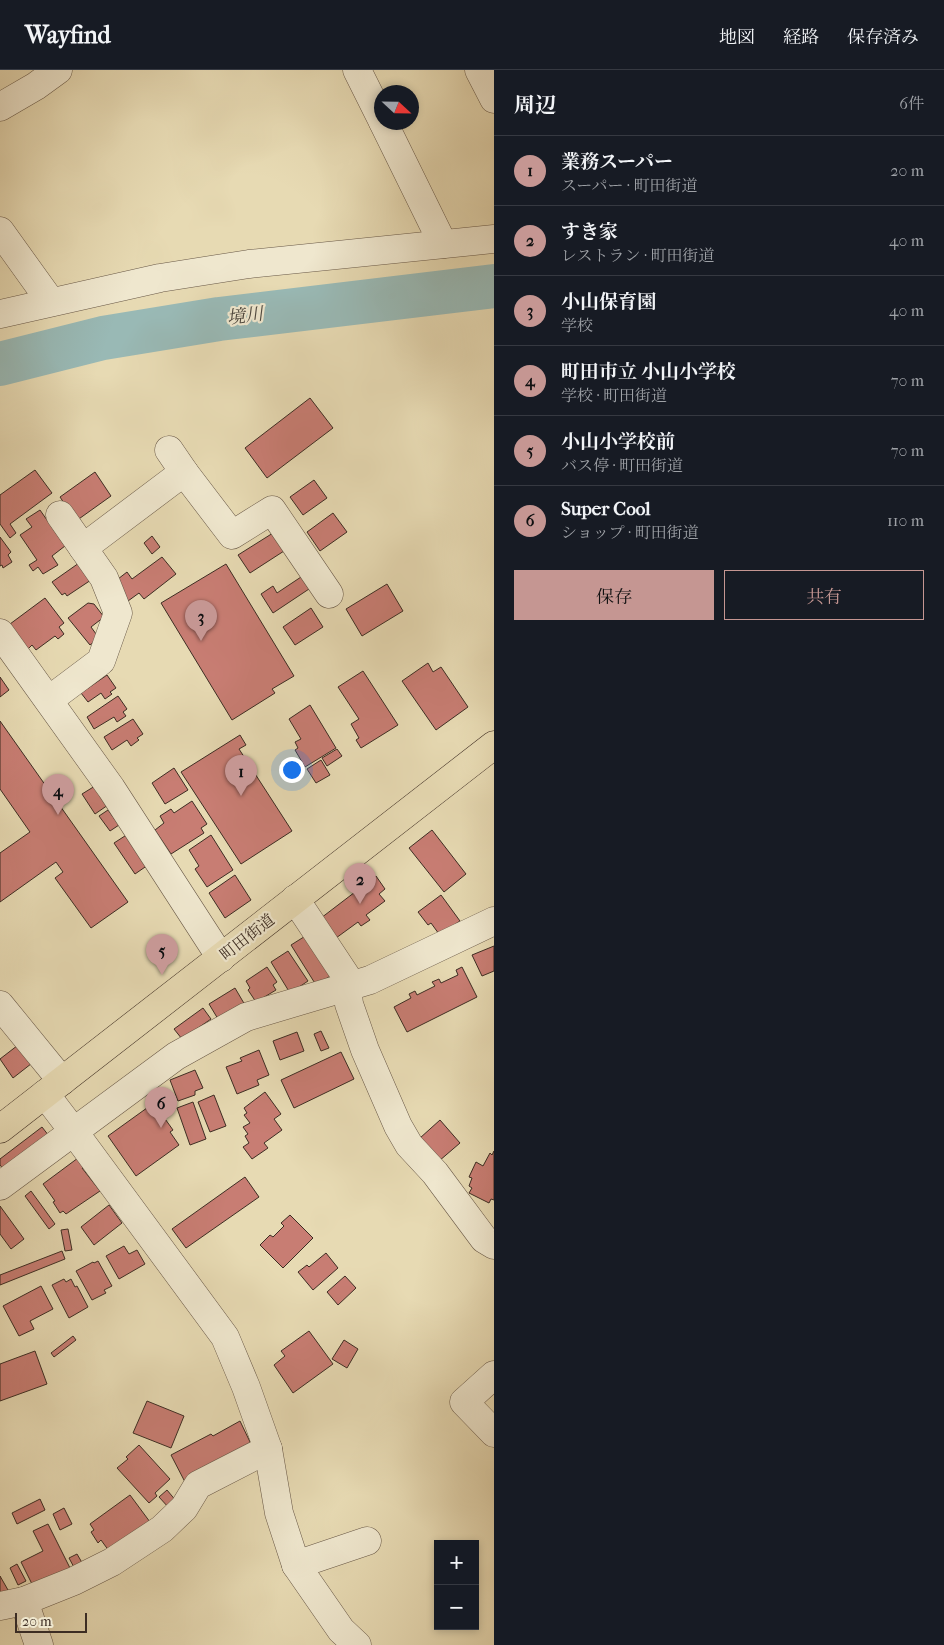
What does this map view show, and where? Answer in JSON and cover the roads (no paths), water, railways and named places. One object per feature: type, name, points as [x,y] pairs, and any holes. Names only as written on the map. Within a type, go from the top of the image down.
[{"type":"main road","name":"町田街道","points":[[0,1129],[494,745]]},
{"type":"street","points":[[0,107],[36,86],[58,70]]},
{"type":"street","points":[[357,70],[374,105]]},
{"type":"street","points":[[479,70],[494,99]]},
{"type":"street","points":[[386,130],[443,244]]},
{"type":"street","points":[[0,231],[51,302]]},
{"type":"street","points":[[0,314],[160,278],[248,264],[494,239]]},
{"type":"street","points":[[83,548],[176,461],[232,535],[272,510],[329,594]]},
{"type":"street","points":[[50,700],[100,661],[118,613],[104,578],[60,515]]},
{"type":"street","points":[[0,634],[50,700],[117,796],[220,958]]},
{"type":"street","points":[[295,899],[346,976],[349,1004],[365,1050],[398,1126],[409,1145],[491,1239]]},
{"type":"street","points":[[0,1186],[176,1056],[246,1017],[370,980],[494,921]]},
{"type":"street","points":[[0,1005],[53,1088],[74,1132],[225,1337],[246,1387],[268,1449],[279,1513],[296,1565],[341,1630],[355,1644]]},
{"type":"street","points":[[494,1375],[464,1402],[494,1433]]},
{"type":"street","points":[[39,1645],[12,1604],[74,1581],[112,1562],[162,1529],[184,1508],[198,1485],[268,1449]]},
{"type":"street","points":[[296,1565],[367,1541]]},
{"type":"waterway","name":"境川","points":[[0,364],[103,338],[219,319],[494,286]]},
{"type":"place","name":"小山保育園","points":[[201,641]]},
{"type":"place","name":"業務スーパー","points":[[241,796]]},
{"type":"place","name":"町田市立 小山小学校","points":[[58,815]]},
{"type":"place","name":"すき家","points":[[360,904]]},
{"type":"place","name":"小山小学校前","points":[[162,975]]},
{"type":"place","name":"Super Cool","points":[[161,1128]]}]
